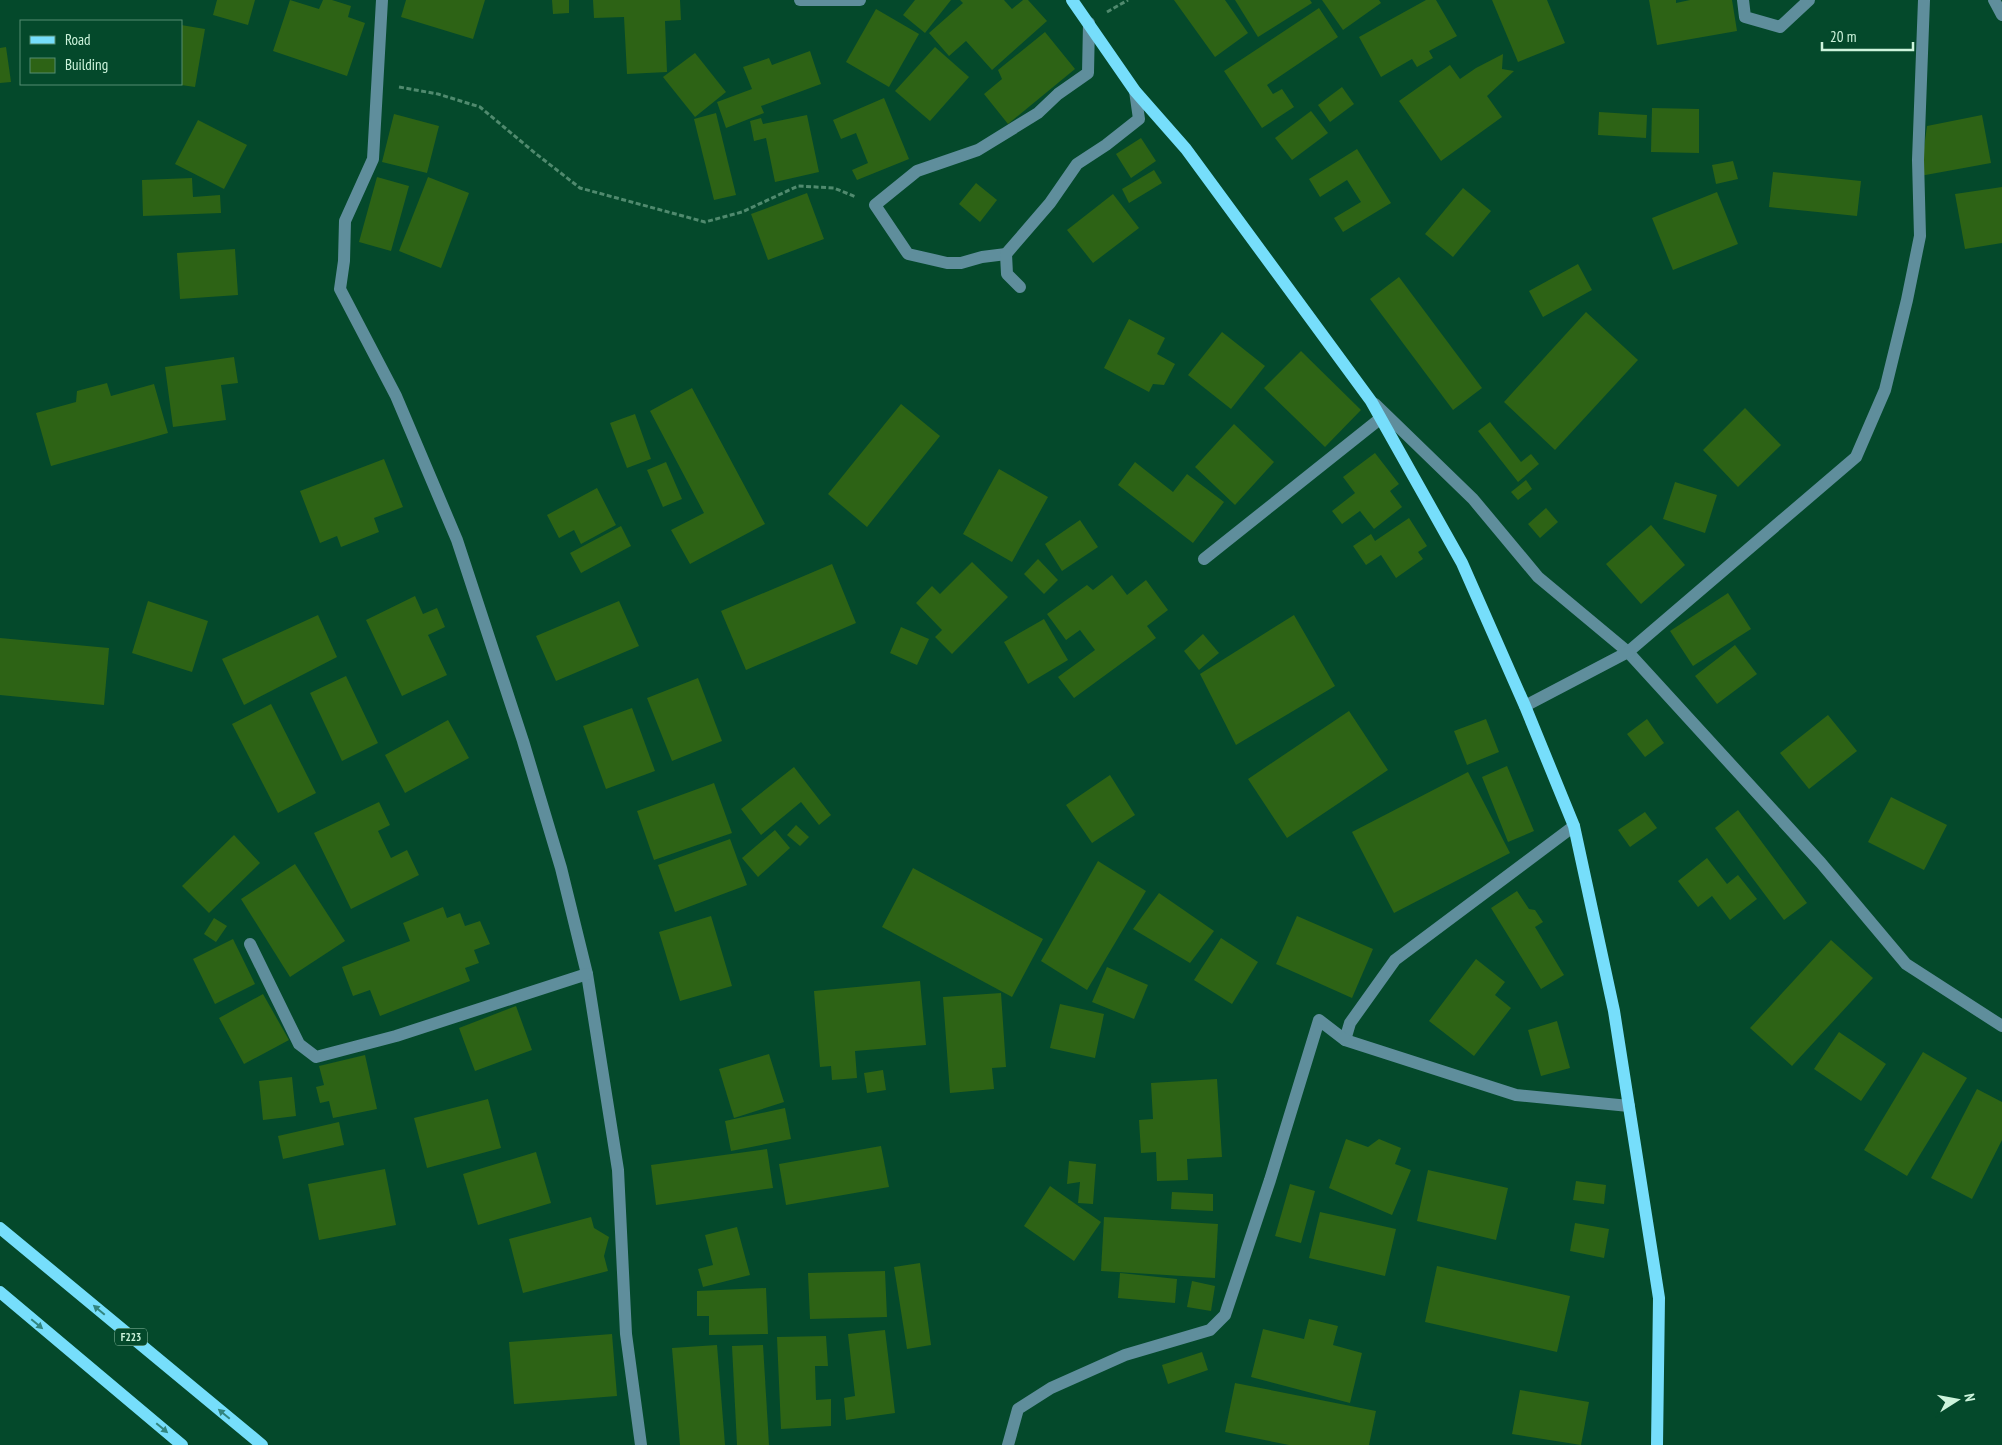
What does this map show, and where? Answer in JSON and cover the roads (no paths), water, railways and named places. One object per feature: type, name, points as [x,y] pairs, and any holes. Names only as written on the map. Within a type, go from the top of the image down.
[{"type":"main road","points":[[1072,0],[1135,91],[1186,149],[1372,401],[1462,563],[1525,706],[1574,826],[1614,1011],[1659,1298],[1657,1445]]},
{"type":"main road","name":"F223","points":[[0,1228],[262,1445]]},
{"type":"main road","points":[[0,1292],[182,1445]]},
{"type":"street","points":[[382,0],[373,159],[345,221],[344,261],[340,289],[396,396],[458,540],[559,859],[587,974],[618,1170],[626,1334],[641,1445]]},
{"type":"street","points":[[800,0],[860,0]]},
{"type":"street","points":[[1743,0],[1745,17],[1780,27],[1809,0]]},
{"type":"street","points":[[1525,706],[1628,652],[1856,457],[1885,390],[1920,236],[1918,160],[1924,0]]},
{"type":"street","points":[[1994,0],[2002,15]]},
{"type":"street","points":[[1089,23],[1088,73],[1058,94],[1038,113],[978,150],[917,171],[875,205],[908,254],[947,263],[961,263],[982,257],[1006,254],[1050,203],[1077,164],[1106,145],[1139,119],[1135,91]]},
{"type":"street","points":[[1006,254],[1007,274],[1020,287]]},
{"type":"street","points":[[1372,401],[1473,499],[1538,577],[1628,652],[1822,863],[1906,964],[2002,1026]]},
{"type":"street","points":[[1204,559],[1381,418]]},
{"type":"street","points":[[1345,1040],[1350,1023],[1395,960],[1574,826]]},
{"type":"street","points":[[250,944],[299,1044],[316,1057],[396,1036],[587,974]]},
{"type":"street","points":[[1008,1445],[1018,1409],[1051,1388],[1124,1355],[1210,1330],[1226,1315],[1319,1020],[1345,1040],[1516,1095],[1629,1106]]}]
